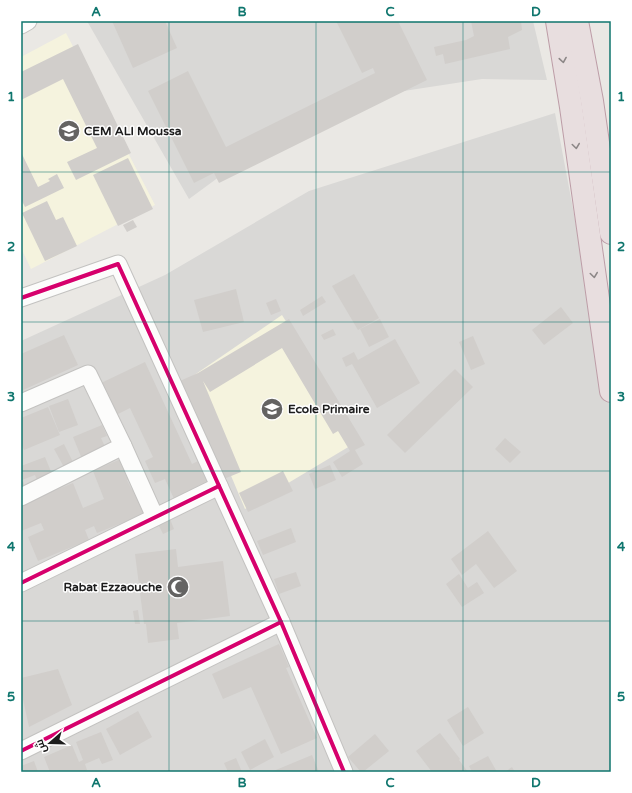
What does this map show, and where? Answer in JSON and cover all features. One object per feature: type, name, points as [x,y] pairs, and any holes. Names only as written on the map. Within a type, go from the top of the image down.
[{"type":"highway","points":[[557,21],[571,107],[611,391]]},
{"type":"highway","points":[[577,21],[592,101],[611,233]]},
{"type":"street","points":[[21,25],[28,21]]},
{"type":"street","points":[[22,294],[118,264],[281,622],[344,772]]},
{"type":"street","points":[[21,403],[88,374],[155,517]]},
{"type":"street","points":[[21,497],[123,446]]},
{"type":"street","points":[[21,583],[219,486]]},
{"type":"street","points":[[21,751],[281,622]]},
{"type":"shaded area","points":[[87,21],[533,21],[547,80],[482,79],[358,98],[268,141],[189,199]]},
{"type":"shaded area","name":"CEM ALI Moussa","points":[[66,33],[155,205],[31,269],[21,248],[21,57]]},
{"type":"shaded area","points":[[555,113],[611,411],[611,772],[21,772],[21,341],[165,275],[309,191]]},
{"type":"shaded area","name":"Ecole Primaire","points":[[282,315],[360,440],[245,509],[190,378]]},
{"type":"building","points":[[112,21],[165,21],[177,48],[133,68]]},
{"type":"building","points":[[336,21],[398,21],[427,80],[219,183],[214,173],[194,183],[148,91],[188,71],[226,147],[375,73],[373,68],[362,73]]},
{"type":"building","points":[[471,21],[521,21],[522,30],[508,37],[510,49],[445,64],[443,54],[436,56],[434,47],[466,40],[474,36]]},
{"type":"building","points":[[78,44],[131,153],[76,180],[67,162],[97,148],[63,79],[21,100],[21,72]]},
{"type":"building","points":[[21,152],[38,187],[50,181],[48,179],[57,174],[64,188],[25,207],[21,199]]},
{"type":"building","points":[[128,158],[153,209],[118,226],[93,175]]},
{"type":"building","points":[[47,201],[56,220],[63,217],[77,246],[45,261],[22,213]]},
{"type":"building","points":[[133,220],[137,227],[127,232],[123,225]]},
{"type":"building","points":[[354,274],[379,318],[358,330],[332,286]]},
{"type":"building","points":[[236,289],[244,322],[203,332],[194,300]]},
{"type":"building","points":[[322,296],[326,302],[303,316],[300,310]]},
{"type":"building","points":[[276,299],[281,311],[271,315],[266,303]]},
{"type":"building","points":[[561,307],[573,323],[544,345],[532,330]]},
{"type":"building","points":[[289,319],[365,445],[355,450],[363,464],[342,477],[333,462],[350,451],[338,431],[333,434],[282,348],[210,392],[203,381],[241,472],[214,483],[173,384],[198,373]]},
{"type":"building","points":[[380,319],[389,337],[369,347],[360,329]]},
{"type":"building","points":[[333,329],[336,335],[324,340],[321,335]]},
{"type":"building","points":[[64,335],[78,365],[21,391],[21,354]]},
{"type":"building","points":[[473,336],[485,364],[471,370],[459,342]]},
{"type":"building","points":[[395,339],[420,383],[377,408],[352,364],[346,367],[342,358],[354,352],[358,360]]},
{"type":"building","points":[[145,362],[192,464],[198,461],[209,485],[175,501],[165,479],[155,483],[145,461],[153,457],[130,408],[114,416],[99,384]]},
{"type":"building","points":[[455,369],[473,387],[405,453],[387,435]]},
{"type":"building","points":[[68,399],[78,425],[59,432],[49,406]]},
{"type":"building","points":[[48,407],[60,435],[24,450],[21,443],[21,418]]},
{"type":"building","points":[[102,425],[107,436],[101,438],[106,449],[82,459],[73,437]]},
{"type":"building","points":[[505,438],[521,452],[510,463],[495,449]]},
{"type":"building","points":[[64,444],[74,464],[65,469],[54,449]]},
{"type":"building","points":[[45,457],[52,474],[37,480],[35,475],[22,480],[21,466]]},
{"type":"building","points":[[123,458],[131,478],[127,480],[132,490],[137,488],[147,513],[97,533],[94,526],[85,530],[89,540],[38,561],[28,537],[44,530],[41,523],[21,531],[21,504],[73,483],[83,508],[104,499],[93,471]]},
{"type":"building","points":[[330,465],[336,480],[315,489],[309,474]]},
{"type":"building","points":[[283,471],[293,491],[248,512],[239,493]]},
{"type":"building","points":[[23,481],[27,492],[21,495],[21,482]]},
{"type":"building","points":[[170,519],[174,529],[163,534],[158,524]]},
{"type":"building","points":[[291,528],[296,542],[263,555],[257,541]]},
{"type":"building","points":[[488,531],[517,571],[494,588],[476,564],[462,575],[451,559]]},
{"type":"building","points":[[176,549],[178,567],[223,561],[230,616],[177,623],[179,639],[148,643],[146,624],[144,624],[135,554]]},
{"type":"building","points":[[296,572],[301,586],[279,594],[274,579]]},
{"type":"building","points":[[459,574],[468,588],[477,582],[484,593],[462,607],[446,584]]},
{"type":"building","points":[[138,610],[140,624],[135,624],[133,611]]},
{"type":"building","points":[[279,644],[289,667],[286,668],[317,738],[281,754],[251,687],[223,699],[212,674]]},
{"type":"building","points":[[58,669],[72,705],[29,727],[21,690],[21,678]]},
{"type":"building","points":[[468,707],[484,733],[463,746],[447,720]]},
{"type":"building","points":[[138,711],[152,737],[120,755],[106,729]]},
{"type":"building","points":[[101,732],[113,760],[102,764],[99,758],[85,764],[87,770],[83,772],[50,772],[44,757],[72,745],[79,762],[83,760],[76,742]]},
{"type":"building","points":[[440,733],[468,772],[432,772],[416,751]]},
{"type":"building","points":[[375,734],[389,751],[361,772],[348,757]]},
{"type":"building","points":[[265,739],[274,757],[250,770],[241,752]]},
{"type":"building","points":[[312,755],[319,772],[271,772]]},
{"type":"building","points":[[488,756],[497,772],[472,772],[469,766]]},
{"type":"building","points":[[236,758],[242,772],[228,772],[224,763]]},
{"type":"building","points":[[34,761],[38,772],[21,772],[21,766]]},
{"type":"building","points":[[512,767],[515,772],[505,772]]},
{"type":"cycle path","points":[[21,298],[118,264],[281,622],[344,772]]},
{"type":"cycle path","points":[[21,583],[219,486]]},
{"type":"cycle path","points":[[21,751],[281,622]]},
{"type":"place","name":"CEM ALI Moussa","points":[[69,131]]},
{"type":"place","name":"Ecole Primaire","points":[[272,409]]},
{"type":"place","name":"Rabat Ezzaouche","points":[[178,587]]}]
